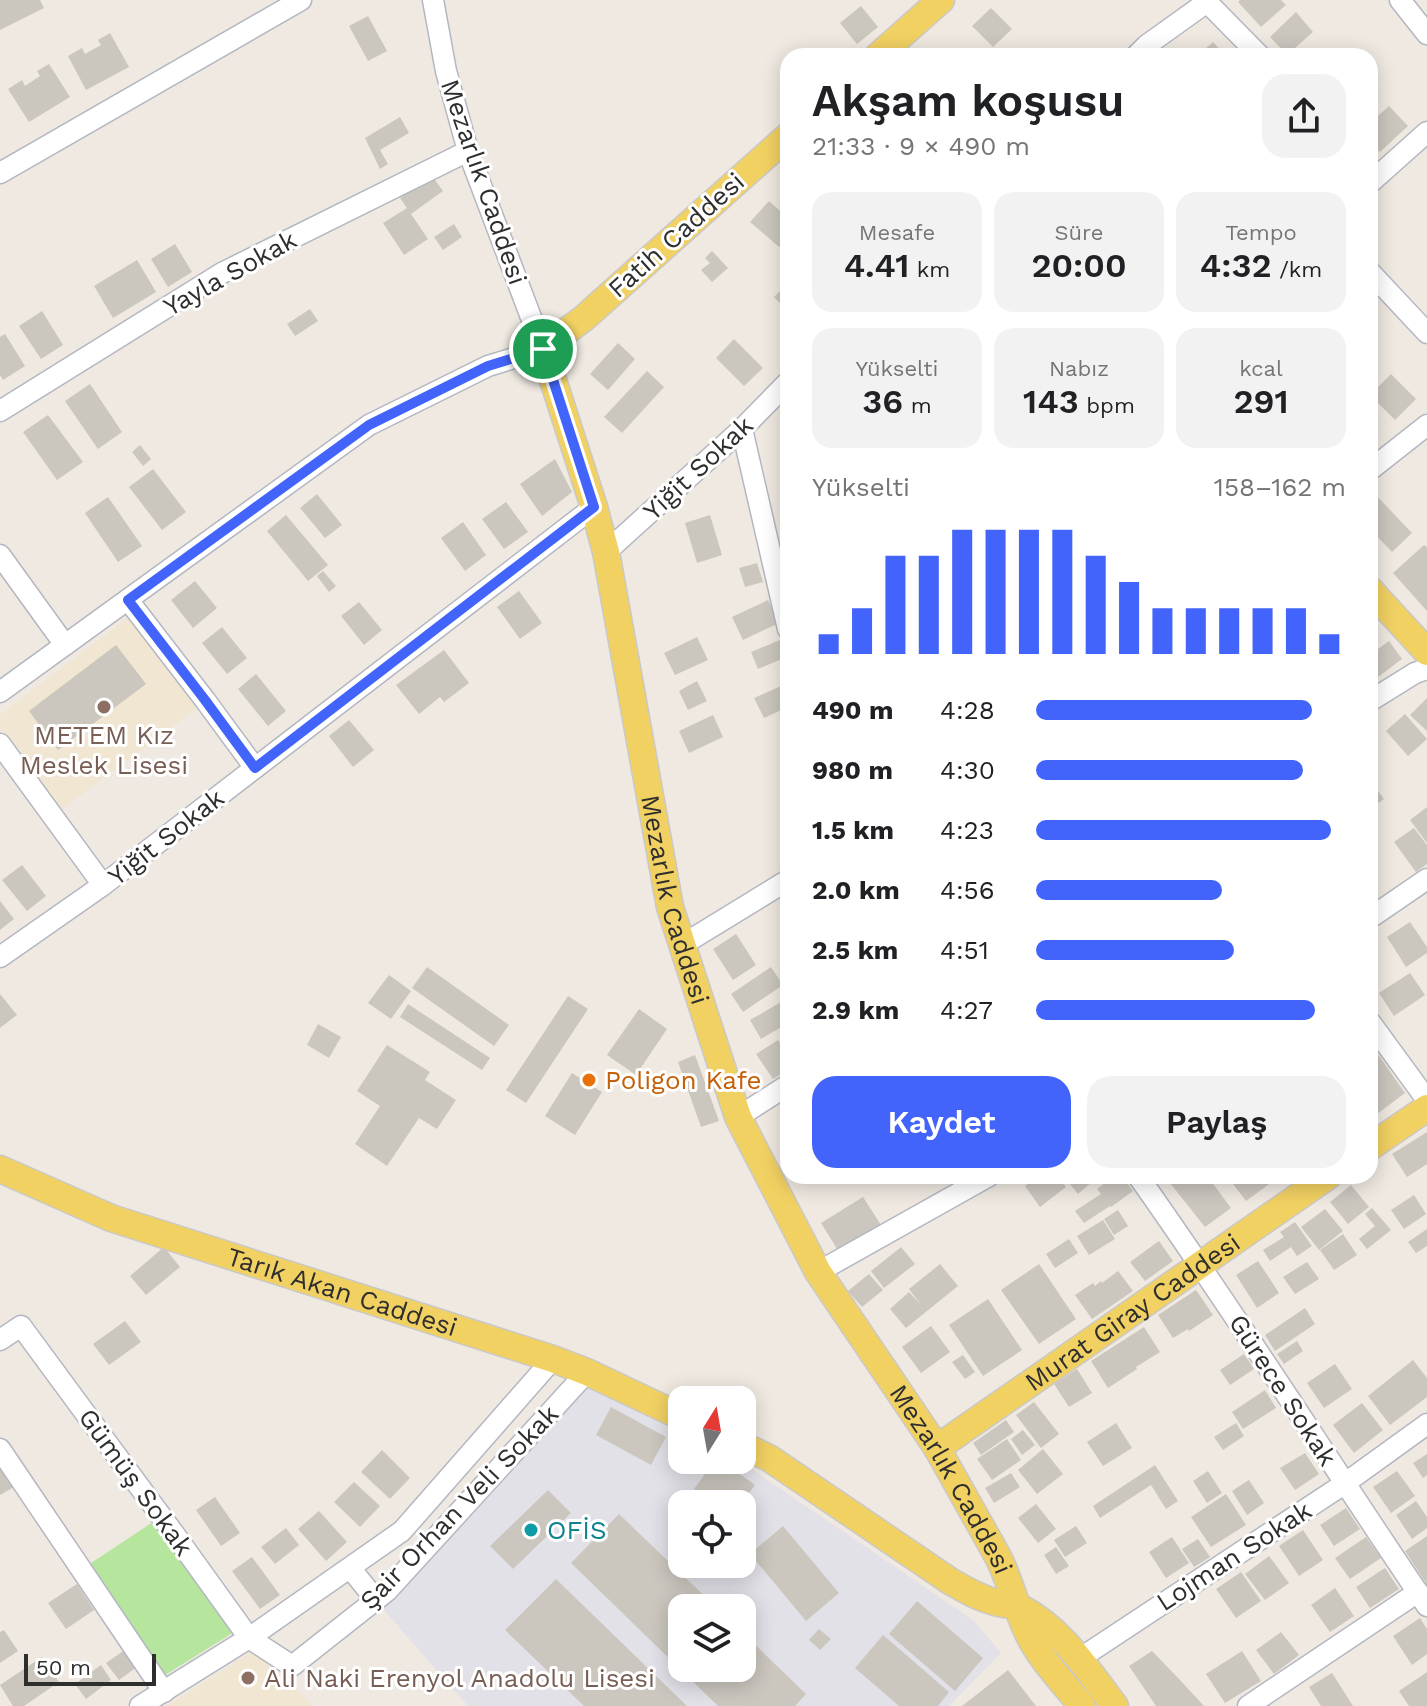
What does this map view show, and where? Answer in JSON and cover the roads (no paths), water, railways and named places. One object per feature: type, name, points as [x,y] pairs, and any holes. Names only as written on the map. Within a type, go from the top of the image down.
[{"type":"main road","points":[[887,48],[941,0]]},
{"type":"main road","name":"Fatih Caddesi","points":[[543,349],[584,318],[780,143]]},
{"type":"main road","name":"Mezarlık Caddesi","points":[[543,349],[606,552],[670,907],[738,1117],[818,1272],[937,1448],[1006,1571],[1017,1606],[1063,1639],[1115,1706]]},
{"type":"main road","points":[[1378,599],[1427,652]]},
{"type":"main road","points":[[1378,1142],[1427,1108]]},
{"type":"main road","name":"Tarık Akan Caddesi","points":[[0,1169],[111,1218],[553,1359],[668,1410]]},
{"type":"main road","name":"Murat Giray Caddesi","points":[[937,1448],[1316,1184]]},
{"type":"main road","points":[[756,1452],[950,1581],[995,1603],[1017,1606],[1040,1653],[1082,1706]]},
{"type":"street","points":[[0,173],[301,0]]},
{"type":"street","name":"Mezarlık Caddesi","points":[[433,0],[446,71],[468,151],[543,349]]},
{"type":"street","points":[[1400,0],[1427,34]]},
{"type":"street","points":[[1152,48],[1206,1],[1252,48]]},
{"type":"street","points":[[1378,171],[1427,132]]},
{"type":"street","name":"Yayla Sokak","points":[[1,410],[222,273],[468,151]]},
{"type":"street","points":[[1378,281],[1427,333]]},
{"type":"street","name":"Fatih Caddesi","points":[[0,692],[369,425],[488,366],[543,349]]},
{"type":"street","name":"Yiğit Sokak","points":[[606,552],[742,429],[780,390]]},
{"type":"street","points":[[1378,464],[1427,425]]},
{"type":"street","points":[[742,429],[780,585]]},
{"type":"street","name":"Yiğit Sokak","points":[[0,957],[103,885],[594,507]]},
{"type":"street","points":[[0,555],[65,645]]},
{"type":"street","points":[[128,600],[255,768]]},
{"type":"street","points":[[1378,696],[1427,669]]},
{"type":"street","points":[[0,744],[103,885]]},
{"type":"street","points":[[1378,913],[1427,879]]},
{"type":"street","points":[[682,945],[780,885]]},
{"type":"street","points":[[1378,1033],[1427,1100]]},
{"type":"street","points":[[738,1117],[780,1090]]},
{"type":"street","points":[[818,1272],[975,1184]]},
{"type":"street","name":"Gürece Sokak","points":[[1144,1184],[1422,1599]]},
{"type":"street","name":"Gümüş Sokak","points":[[0,1340],[21,1326],[249,1638]]},
{"type":"street","name":"Şair Orhan Veli Sokak","points":[[140,1706],[249,1638],[402,1531],[553,1359]]},
{"type":"street","name":"Şair Orhan Veli Sokak","points":[[249,1638],[292,1666],[376,1600],[587,1372]]},
{"type":"street","name":"Lojman Sokak","points":[[1079,1659],[1344,1484],[1427,1424]]},
{"type":"street","points":[[0,1449],[164,1692]]},
{"type":"street","points":[[351,1569],[376,1600]]},
{"type":"street","points":[[1248,1706],[1422,1599]]},
{"type":"place","name":"METEM Kız Meslek Lisesi","points":[[104,707]]},
{"type":"place","name":"Poligon Kafe","points":[[589,1080]]},
{"type":"place","name":"OFİS","points":[[531,1530]]},
{"type":"place","name":"Ali Naki Erenyol Anadolu Lisesi","points":[[248,1678]]}]
